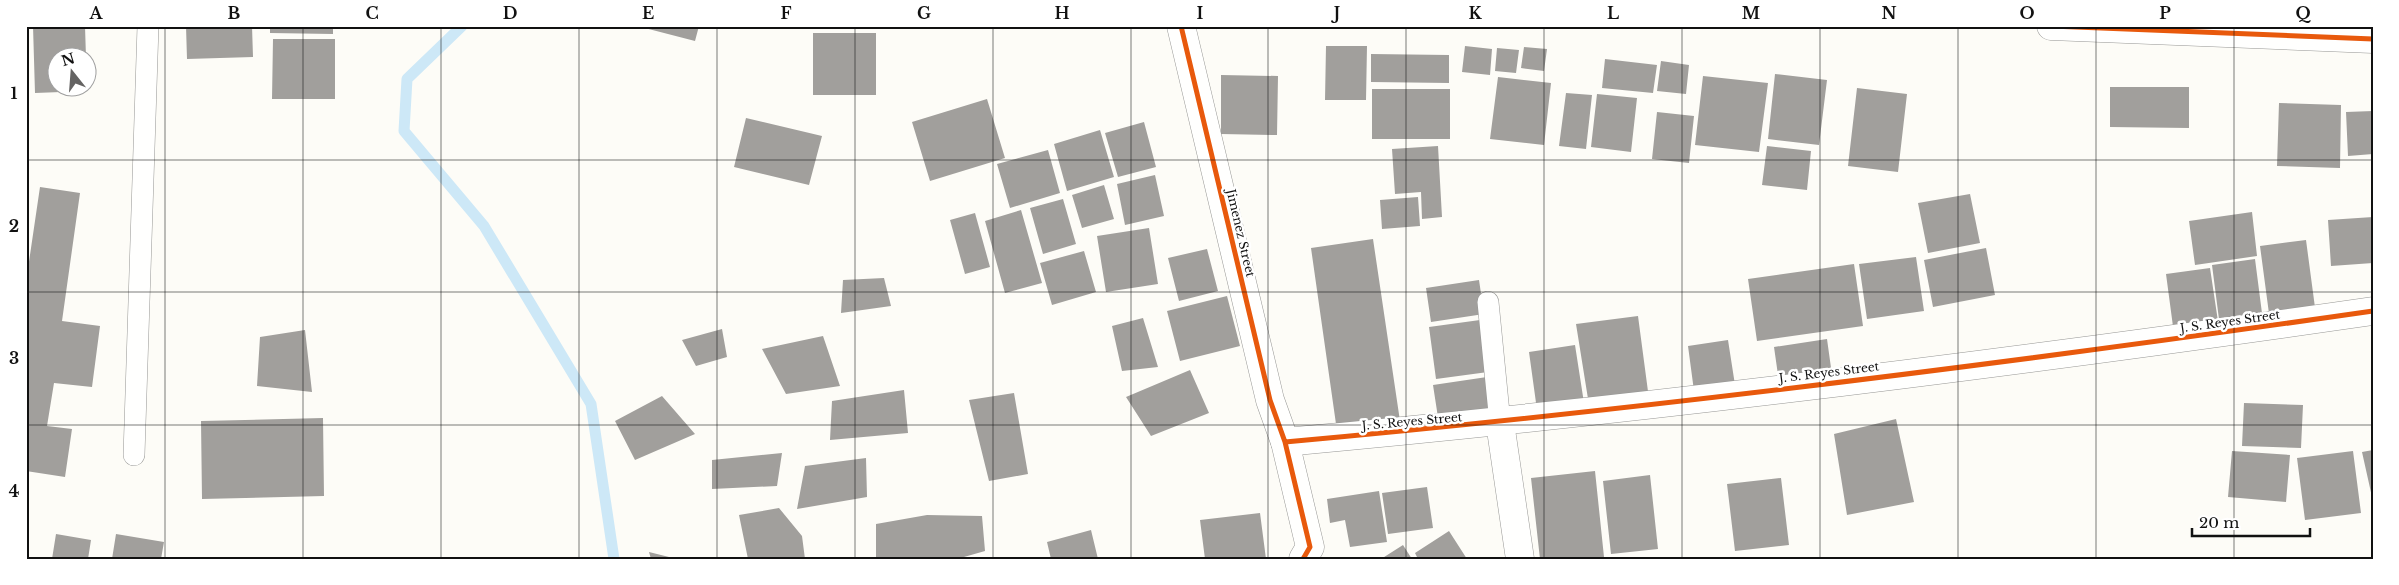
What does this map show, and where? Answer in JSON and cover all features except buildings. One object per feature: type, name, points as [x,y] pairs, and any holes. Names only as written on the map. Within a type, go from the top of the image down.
[{"type":"street","name":"Jimenez Street","points":[[1181,26],[1270,400],[1286,442],[1310,547],[1303,559]]},
{"type":"street","points":[[2051,26],[2373,39]]},
{"type":"street","name":"J. S. Reyes Street","points":[[1286,442],[1500,423],[2130,346],[2373,311]]},
{"type":"street","points":[[1500,423],[1520,559]]},
{"type":"lane","points":[[134,455],[148,26]]},
{"type":"lane","points":[[1488,302],[1500,423]]},
{"type":"waterway","points":[[462,26],[407,79],[404,131],[484,226],[591,404],[614,559]]},
{"type":"cycle path","points":[[1181,26],[1270,400],[1285,442],[1310,547],[1303,559]]},
{"type":"cycle path","points":[[2051,26],[2373,39]]},
{"type":"cycle path","points":[[1285,442],[1558,415],[1830,384],[2373,311]]}]
